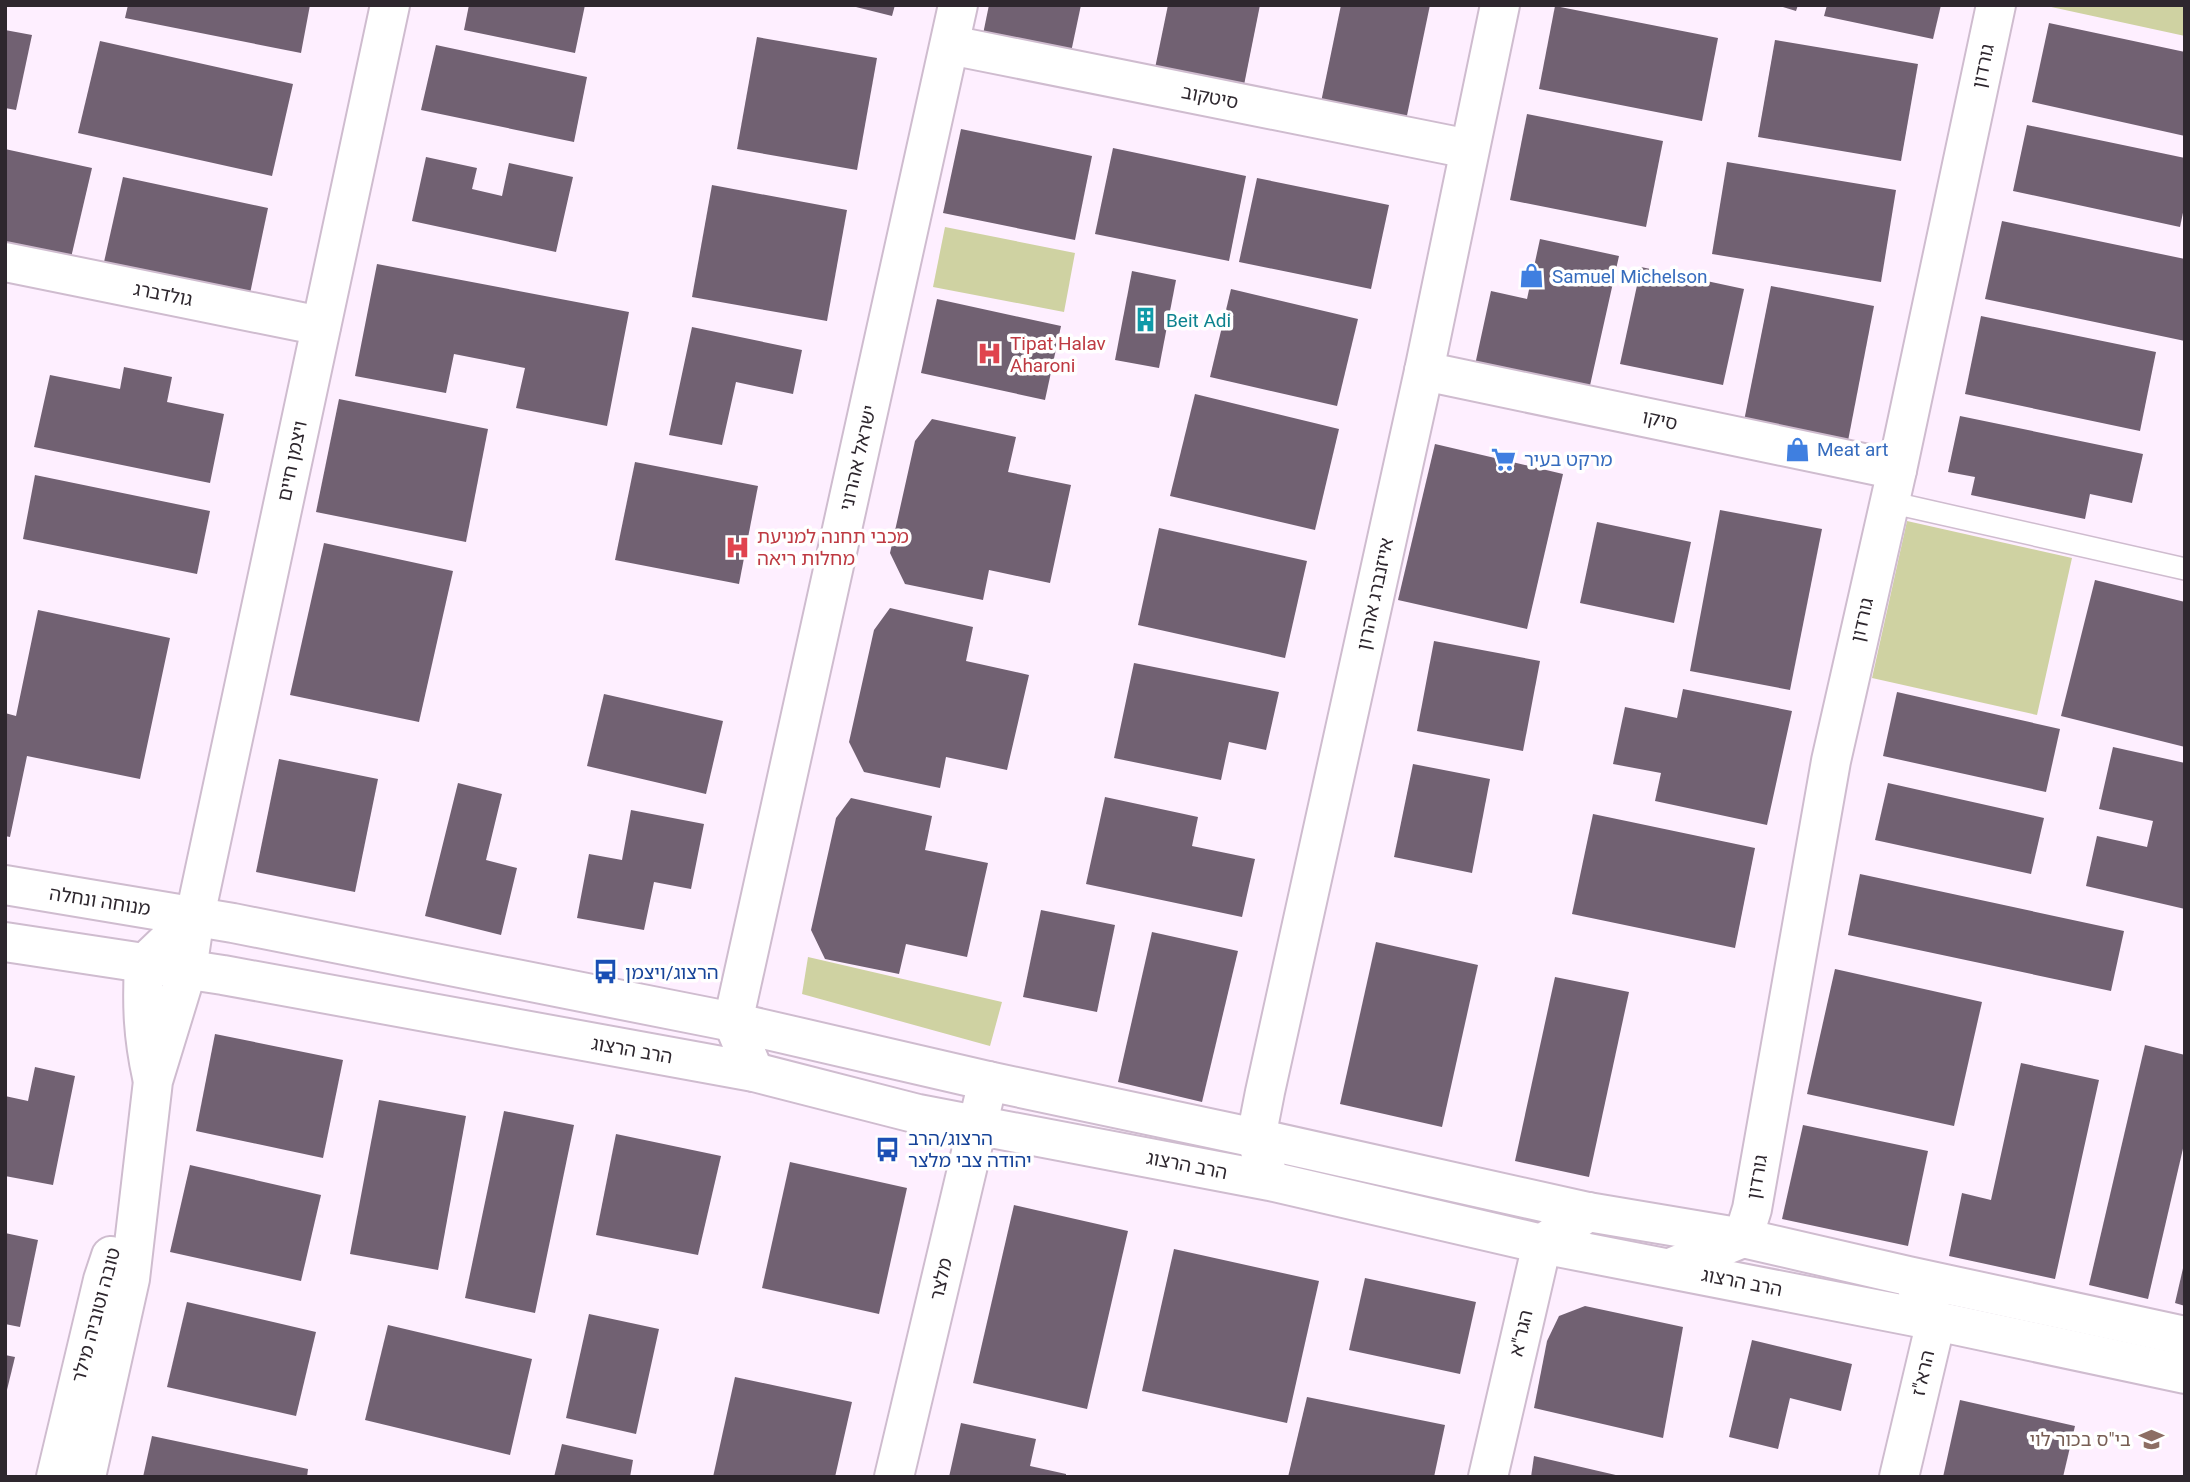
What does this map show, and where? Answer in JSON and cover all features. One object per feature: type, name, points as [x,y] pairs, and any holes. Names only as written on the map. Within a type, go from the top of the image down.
[{"type":"street","name":"ויצמן חיים","points":[[195,916],[390,5]]},
{"type":"street","name":"ישראל אהרוני","points":[[733,1022],[958,5]]},
{"type":"street","name":"אייזנברג אהרון","points":[[1270,1181],[1256,1138],[1424,371],[1500,5]]},
{"type":"street","name":"גורדון","points":[[1743,1238],[1752,1209],[1831,761],[1996,5]]},
{"type":"street","name":"סיטקוב","points":[[950,45],[1469,149]]},
{"type":"street","name":"גולדברג","points":[[5,262],[321,326]]},
{"type":"street","name":"סיקו","points":[[1424,371],[1893,486]]},
{"type":"street","name":"מנוחה ונחלה","points":[[5,885],[195,916]]},
{"type":"street","points":[[144,964],[195,916],[733,1022],[988,1081],[1588,1212],[1743,1238],[2185,1336]]},
{"type":"street","name":"טובה וטוביה מילר","points":[[86,1477],[130,1279],[135,1249],[136,1209],[153,1081],[187,970],[195,916]]},
{"type":"street","points":[[5,942],[187,970]]},
{"type":"street","name":"טובה וטוביה מילר","points":[[144,964],[144,1042],[153,1081]]},
{"type":"street","name":"הרב הרצוג","points":[[187,970],[754,1072],[918,1114],[1270,1181],[1542,1244],[1936,1321],[2185,1374]]},
{"type":"street","points":[[733,1022],[754,1072]]},
{"type":"street","name":"מלצר","points":[[894,1477],[988,1081]]},
{"type":"street","name":"טובה וטוביה מילר","points":[[56,1477],[103,1280],[145,1155]]},
{"type":"street","points":[[1542,1244],[1588,1212]]},
{"type":"street","points":[[1670,1268],[1743,1238]]},
{"type":"street","name":"הגר\"א","points":[[1488,1477],[1542,1244]]},
{"type":"street","points":[[1908,1276],[1936,1321]]},
{"type":"street","name":"הרא\"ז","points":[[1899,1477],[1936,1321]]},
{"type":"lane","points":[[1893,486],[2185,569]]},
{"type":"green space","points":[[2042,5],[2185,5],[2185,36]]},
{"type":"green space","points":[[945,227],[1075,253],[1064,312],[933,287]]},
{"type":"green space","points":[[1907,521],[2072,558],[2037,715],[1872,678]]},
{"type":"green space","points":[[808,957],[1002,1002],[990,1046],[802,994]]},
{"type":"building","points":[[128,5],[310,5],[301,53],[125,18]]},
{"type":"building","points":[[469,5],[585,5],[575,53],[464,30]]},
{"type":"building","points":[[848,5],[895,5],[892,16]]},
{"type":"building","points":[[989,5],[1081,5],[1070,57],[982,39]]},
{"type":"building","points":[[1168,5],[1260,5],[1243,90],[1154,73]]},
{"type":"building","points":[[1341,5],[1430,5],[1405,125],[1320,107]]},
{"type":"building","points":[[1776,5],[1798,5],[1796,11]]},
{"type":"building","points":[[1827,5],[1941,5],[1933,39],[1824,16]]},
{"type":"building","points":[[1555,6],[1718,38],[1702,121],[1539,89]]},
{"type":"building","points":[[2049,23],[2185,52],[2185,136],[2032,102]]},
{"type":"building","points":[[5,30],[32,35],[16,110],[5,108]]},
{"type":"building","points":[[757,37],[877,58],[857,170],[737,149]]},
{"type":"building","points":[[1775,40],[1918,64],[1901,161],[1758,137]]},
{"type":"building","points":[[100,41],[293,84],[272,176],[78,133]]},
{"type":"building","points":[[436,45],[587,77],[574,142],[421,110]]},
{"type":"building","points":[[1527,114],[1663,141],[1646,227],[1510,200]]},
{"type":"building","points":[[2027,125],[2185,158],[2185,203],[2180,227],[2013,191]]},
{"type":"building","points":[[961,129],[1092,156],[1075,240],[943,213]]},
{"type":"building","points":[[1113,148],[1246,176],[1229,261],[1095,234]]},
{"type":"building","points":[[5,149],[92,168],[70,262],[5,247]]},
{"type":"building","points":[[426,157],[477,168],[472,189],[502,196],[509,163],[573,177],[556,252],[412,221]]},
{"type":"building","points":[[1727,162],[1896,190],[1881,282],[1712,254]]},
{"type":"building","points":[[123,177],[268,208],[248,303],[102,271]]},
{"type":"building","points":[[1257,178],[1389,205],[1371,289],[1239,262]]},
{"type":"building","points":[[712,185],[847,210],[827,321],[692,297]]},
{"type":"building","points":[[2002,221],[2185,259],[2185,341],[1985,299]]},
{"type":"building","points":[[1540,239],[1619,256],[1589,390],[1475,365],[1491,291],[1527,299]]},
{"type":"building","points":[[377,264],[629,312],[607,426],[516,408],[525,368],[454,354],[446,393],[355,376]]},
{"type":"building","points":[[1641,267],[1744,289],[1723,385],[1620,364]]},
{"type":"building","name":"Beit Adi","points":[[1132,271],[1176,280],[1159,368],[1115,360]]},
{"type":"building","points":[[1771,286],[1874,306],[1847,446],[1743,426]]},
{"type":"building","points":[[1231,289],[1358,319],[1337,406],[1210,377]]},
{"type":"building","name":"Tipat Halav Aharoni","points":[[937,299],[1061,326],[1045,400],[921,373]]},
{"type":"building","points":[[1981,316],[2156,352],[2140,431],[1965,394]]},
{"type":"building","points":[[692,327],[802,350],[793,394],[736,382],[722,445],[669,435]]},
{"type":"building","points":[[124,367],[172,377],[167,402],[224,414],[210,483],[34,447],[50,375],[120,389]]},
{"type":"building","points":[[1195,394],[1339,429],[1315,530],[1170,496]]},
{"type":"building","points":[[339,399],[488,429],[466,542],[316,512]]},
{"type":"building","points":[[1960,416],[2143,454],[2132,503],[2090,494],[2085,519],[1971,495],[1975,477],[1948,472]]},
{"type":"building","points":[[932,419],[1016,437],[1008,472],[1071,485],[1050,583],[989,570],[983,600],[905,584],[890,553],[915,441]]},
{"type":"building","points":[[1435,444],[1563,474],[1527,629],[1398,600]]},
{"type":"building","points":[[635,462],[758,486],[739,584],[615,560]]},
{"type":"building","points":[[35,475],[210,511],[197,574],[23,539]]},
{"type":"building","points":[[1720,510],[1822,529],[1790,690],[1690,671]]},
{"type":"building","points":[[1597,522],[1691,542],[1674,623],[1580,603]]},
{"type":"building","points":[[1159,528],[1307,561],[1285,658],[1138,625]]},
{"type":"building","points":[[324,543],[453,571],[419,722],[290,695]]},
{"type":"building","points":[[2095,580],[2185,602],[2185,747],[2061,716]]},
{"type":"building","points":[[890,608],[973,627],[966,661],[1029,675],[1007,770],[946,757],[940,788],[864,772],[849,742],[874,630]]},
{"type":"building","points":[[38,610],[170,638],[140,779],[27,756],[10,837],[5,836],[5,713],[16,716]]},
{"type":"building","points":[[1434,641],[1540,661],[1523,751],[1417,731]]},
{"type":"building","points":[[1134,663],[1279,692],[1266,750],[1229,742],[1221,780],[1114,758]]},
{"type":"building","points":[[1683,689],[1792,711],[1767,825],[1655,801],[1661,773],[1613,764],[1625,707],[1677,718]]},
{"type":"building","points":[[1897,692],[2060,729],[2046,792],[1883,756]]},
{"type":"building","points":[[604,694],[723,721],[706,794],[587,766]]},
{"type":"building","points":[[2113,747],[2185,763],[2185,909],[2086,886],[2097,836],[2147,847],[2153,821],[2099,809]]},
{"type":"building","points":[[279,759],[378,779],[355,892],[256,872]]},
{"type":"building","points":[[1413,764],[1490,779],[1472,873],[1394,857]]},
{"type":"building","points":[[458,783],[502,794],[486,860],[517,868],[501,935],[425,916]]},
{"type":"building","points":[[1888,783],[2044,818],[2031,874],[1875,840]]},
{"type":"building","points":[[1105,797],[1198,817],[1192,846],[1255,859],[1242,917],[1086,884]]},
{"type":"building","points":[[851,798],[932,816],[925,850],[988,863],[967,957],[906,944],[899,974],[825,959],[811,930],[836,818]]},
{"type":"building","points":[[631,810],[704,824],[691,889],[654,882],[644,930],[577,918],[589,854],[622,860]]},
{"type":"building","points":[[1593,814],[1755,848],[1735,948],[1572,914]]},
{"type":"building","points":[[1860,874],[2124,931],[2111,991],[1848,935]]},
{"type":"building","points":[[1041,910],[1115,925],[1097,1012],[1023,997]]},
{"type":"building","points":[[1152,932],[1238,951],[1202,1102],[1118,1082]]},
{"type":"building","points":[[1376,942],[1478,965],[1442,1127],[1340,1104]]},
{"type":"building","points":[[1835,969],[1982,1002],[1954,1126],[1807,1094]]},
{"type":"building","points":[[1555,977],[1629,992],[1589,1177],[1515,1161]]},
{"type":"building","points":[[215,1034],[343,1060],[323,1158],[196,1131]]},
{"type":"building","points":[[2145,1045],[2185,1055],[2185,1140],[2148,1299],[2089,1285]]},
{"type":"building","points":[[2021,1063],[2099,1080],[2055,1279],[1949,1256],[1962,1193],[1991,1200]]},
{"type":"building","points":[[35,1067],[75,1076],[53,1185],[5,1176],[5,1096],[28,1101]]},
{"type":"building","points":[[379,1100],[466,1116],[438,1270],[350,1254]]},
{"type":"building","points":[[504,1111],[574,1125],[535,1313],[465,1298]]},
{"type":"building","points":[[1803,1125],[1928,1151],[1908,1246],[1782,1219]]},
{"type":"building","points":[[616,1134],[721,1156],[698,1255],[596,1235]]},
{"type":"building","points":[[790,1162],[907,1188],[879,1314],[762,1288]]},
{"type":"building","points":[[190,1165],[321,1195],[301,1281],[170,1252]]},
{"type":"building","points":[[1014,1205],[1128,1231],[1087,1409],[973,1383]]},
{"type":"building","points":[[5,1233],[38,1240],[20,1327],[5,1324]]},
{"type":"building","points":[[1174,1249],[1319,1281],[1287,1423],[1142,1391]]},
{"type":"building","points":[[2185,1264],[2185,1306],[2175,1303]]},
{"type":"building","points":[[1365,1278],[1476,1302],[1460,1374],[1349,1350]]},
{"type":"building","points":[[187,1302],[316,1332],[296,1416],[167,1387]]},
{"type":"building","points":[[1585,1306],[1683,1327],[1663,1438],[1534,1408],[1547,1341],[1559,1316]]},
{"type":"building","points":[[589,1314],[659,1329],[636,1434],[566,1418]]},
{"type":"building","points":[[388,1325],[532,1359],[510,1455],[365,1420]]},
{"type":"building","points":[[1752,1340],[1852,1364],[1841,1411],[1790,1398],[1778,1449],[1729,1437]]},
{"type":"building","points":[[5,1355],[15,1357],[6,1394],[5,1393]]},
{"type":"building","points":[[735,1377],[852,1402],[835,1477],[713,1477]]},
{"type":"building","points":[[1307,1397],[1445,1425],[1434,1477],[1288,1477]]},
{"type":"building","points":[[1960,1400],[2075,1426],[2063,1477],[1943,1477]]},
{"type":"building","points":[[961,1423],[1036,1439],[1030,1466],[1066,1474],[1066,1477],[949,1477]]},
{"type":"building","points":[[152,1436],[308,1469],[307,1477],[143,1477]]},
{"type":"building","points":[[562,1444],[633,1460],[630,1477],[554,1477]]},
{"type":"building","points":[[1534,1456],[1620,1476],[1620,1477],[1531,1477]]},
{"type":"place","name":"Samuel Michelson","points":[[1532,276]]},
{"type":"place","name":"Beit Adi","points":[[1146,320]]},
{"type":"place","name":"Tipat Halav Aharoni","points":[[990,354]]},
{"type":"place","name":"Meat art","points":[[1797,449]]},
{"type":"place","name":"מרקט בעיר","points":[[1504,459]]},
{"type":"place","name":"מכבי תחנה למניעת מחלות ריאה","points":[[737,547]]},
{"type":"place","name":"הרצוג/ויצמן","points":[[605,972]]},
{"type":"place","name":"הרצוג/הרב יהודה צבי מלצר","points":[[888,1149]]},
{"type":"place","name":"בי\"ס בכור לוי","points":[[2151,1439]]}]
